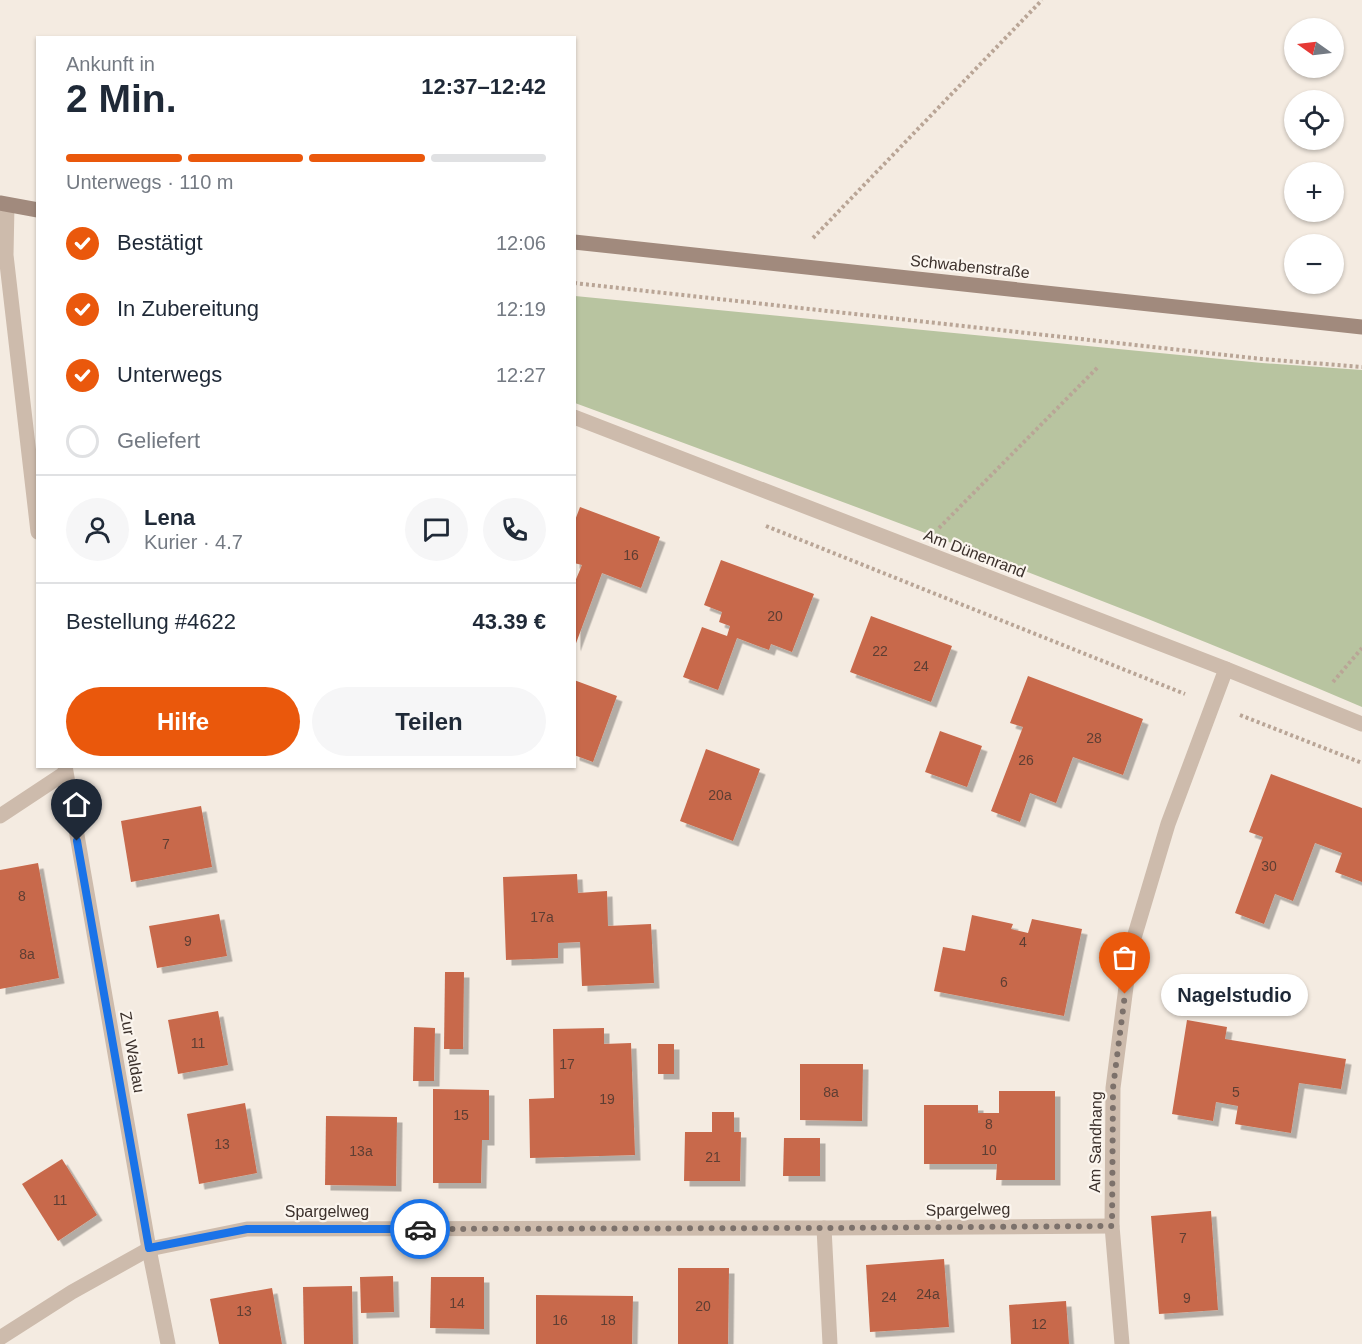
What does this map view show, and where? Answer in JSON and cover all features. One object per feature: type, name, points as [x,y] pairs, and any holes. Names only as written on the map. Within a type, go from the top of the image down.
[{"type":"street","points":[[36,210],[3,204],[3,257],[36,516]]},
{"type":"street","name":"Schwabenstraße","points":[[576,242],[1362,327]]},
{"type":"street","name":"Am Dünenrand","points":[[576,418],[1226,669],[1362,724]]},
{"type":"street","name":"Am Sandhang","points":[[1122,1344],[1112,1226],[1113,1088],[1131,948],[1168,824],[1226,669]]},
{"type":"street","points":[[0,816],[65,770]]},
{"type":"street","name":"Zur Waldau","points":[[65,770],[168,1344]]},
{"type":"street","name":"Spargelweg","points":[[0,1338],[72,1292],[149,1248],[247,1229],[1112,1226]]},
{"type":"street","points":[[825,1228],[830,1344]]},
{"type":"path","points":[[787,264],[1042,0]]},
{"type":"path","points":[[576,283],[1262,359],[1362,367]]},
{"type":"path","points":[[917,549],[1099,366]]},
{"type":"path","points":[[761,524],[1362,763]]},
{"type":"path","points":[[1314,704],[1362,648]]},
{"type":"green space","points":[[576,296],[1262,363],[1362,370],[1362,707],[1069,588],[576,403]]},
{"type":"building","points":[[580,507],[660,537],[641,588],[602,573],[576,643],[576,579],[582,565],[576,564],[576,518]]},
{"type":"building","points":[[721,560],[814,594],[792,652],[771,644],[769,650],[737,638],[718,690],[683,677],[702,627],[727,636],[730,626],[719,622],[722,612],[704,605]]},
{"type":"building","points":[[871,616],[952,646],[931,702],[850,672]]},
{"type":"building","points":[[1028,676],[1143,719],[1123,775],[1073,757],[1056,803],[1030,793],[1020,822],[991,811],[1023,727],[1010,723]]},
{"type":"building","points":[[576,681],[617,696],[593,762],[576,756]]},
{"type":"building","points":[[940,731],[982,746],[967,787],[925,772]]},
{"type":"building","points":[[706,749],[760,769],[733,841],[680,821]]},
{"type":"building","points":[[1271,774],[1362,808],[1362,882],[1335,872],[1342,853],[1315,843],[1293,901],[1275,894],[1264,924],[1235,913],[1263,837],[1249,832]]},
{"type":"building","points":[[201,806],[212,867],[131,882],[121,821]]},
{"type":"building","points":[[38,863],[59,978],[0,989],[0,870]]},
{"type":"building","points":[[577,874],[578,893],[607,891],[608,926],[651,924],[654,983],[582,986],[580,942],[558,943],[558,958],[506,960],[503,877]]},
{"type":"building","points":[[219,914],[227,956],[157,968],[149,926]]},
{"type":"building","points":[[972,915],[1013,924],[1011,929],[1028,933],[1032,919],[1082,929],[1064,1016],[934,991],[943,947],[965,951]]},
{"type":"building","points":[[445,972],[464,972],[463,1049],[444,1049]]},
{"type":"building","points":[[218,1011],[228,1065],[178,1074],[168,1020]]},
{"type":"building","points":[[1187,1020],[1227,1027],[1225,1039],[1346,1059],[1341,1089],[1299,1083],[1291,1133],[1235,1124],[1238,1106],[1216,1102],[1213,1121],[1172,1114]]},
{"type":"building","points":[[414,1027],[435,1028],[434,1081],[413,1081]]},
{"type":"building","points":[[604,1028],[604,1044],[631,1043],[635,1155],[530,1158],[529,1099],[554,1098],[553,1029]]},
{"type":"building","points":[[658,1044],[674,1044],[674,1074],[658,1074]]},
{"type":"building","points":[[800,1064],[863,1064],[862,1121],[800,1120]]},
{"type":"building","points":[[433,1089],[489,1090],[489,1140],[482,1140],[481,1183],[433,1183]]},
{"type":"building","points":[[999,1091],[1055,1091],[1055,1180],[996,1180],[997,1164],[924,1164],[924,1105],[978,1105],[978,1113],[999,1113]]},
{"type":"building","points":[[245,1103],[257,1173],[199,1184],[187,1114]]},
{"type":"building","points":[[712,1112],[734,1112],[734,1132],[741,1132],[740,1181],[684,1181],[685,1132],[712,1132]]},
{"type":"building","points":[[326,1116],[397,1117],[396,1186],[325,1185]]},
{"type":"building","points":[[784,1138],[820,1138],[820,1176],[783,1176]]},
{"type":"building","points":[[62,1159],[97,1215],[58,1241],[22,1184]]},
{"type":"building","points":[[1211,1211],[1218,1310],[1159,1314],[1151,1216]]},
{"type":"building","points":[[944,1259],[949,1327],[870,1332],[866,1265]]},
{"type":"building","points":[[678,1268],[729,1268],[728,1344],[678,1344]]},
{"type":"building","points":[[393,1276],[394,1312],[361,1313],[360,1277]]},
{"type":"building","points":[[431,1277],[484,1277],[484,1329],[430,1328]]},
{"type":"building","points":[[352,1286],[353,1344],[304,1344],[303,1287]]},
{"type":"building","points":[[272,1288],[282,1344],[219,1344],[210,1299]]},
{"type":"building","points":[[536,1295],[633,1296],[632,1344],[536,1344]]},
{"type":"building","points":[[1066,1301],[1069,1344],[1011,1344],[1009,1305]]},
{"type":"way so far","points":[[420,1229],[1112,1226],[1113,1088],[1125,994]]},
{"type":"place","name":"Nagelstudio","points":[[1125,994]]},
{"type":"route","points":[[77,841],[149,1248],[247,1229],[420,1229]]}]
